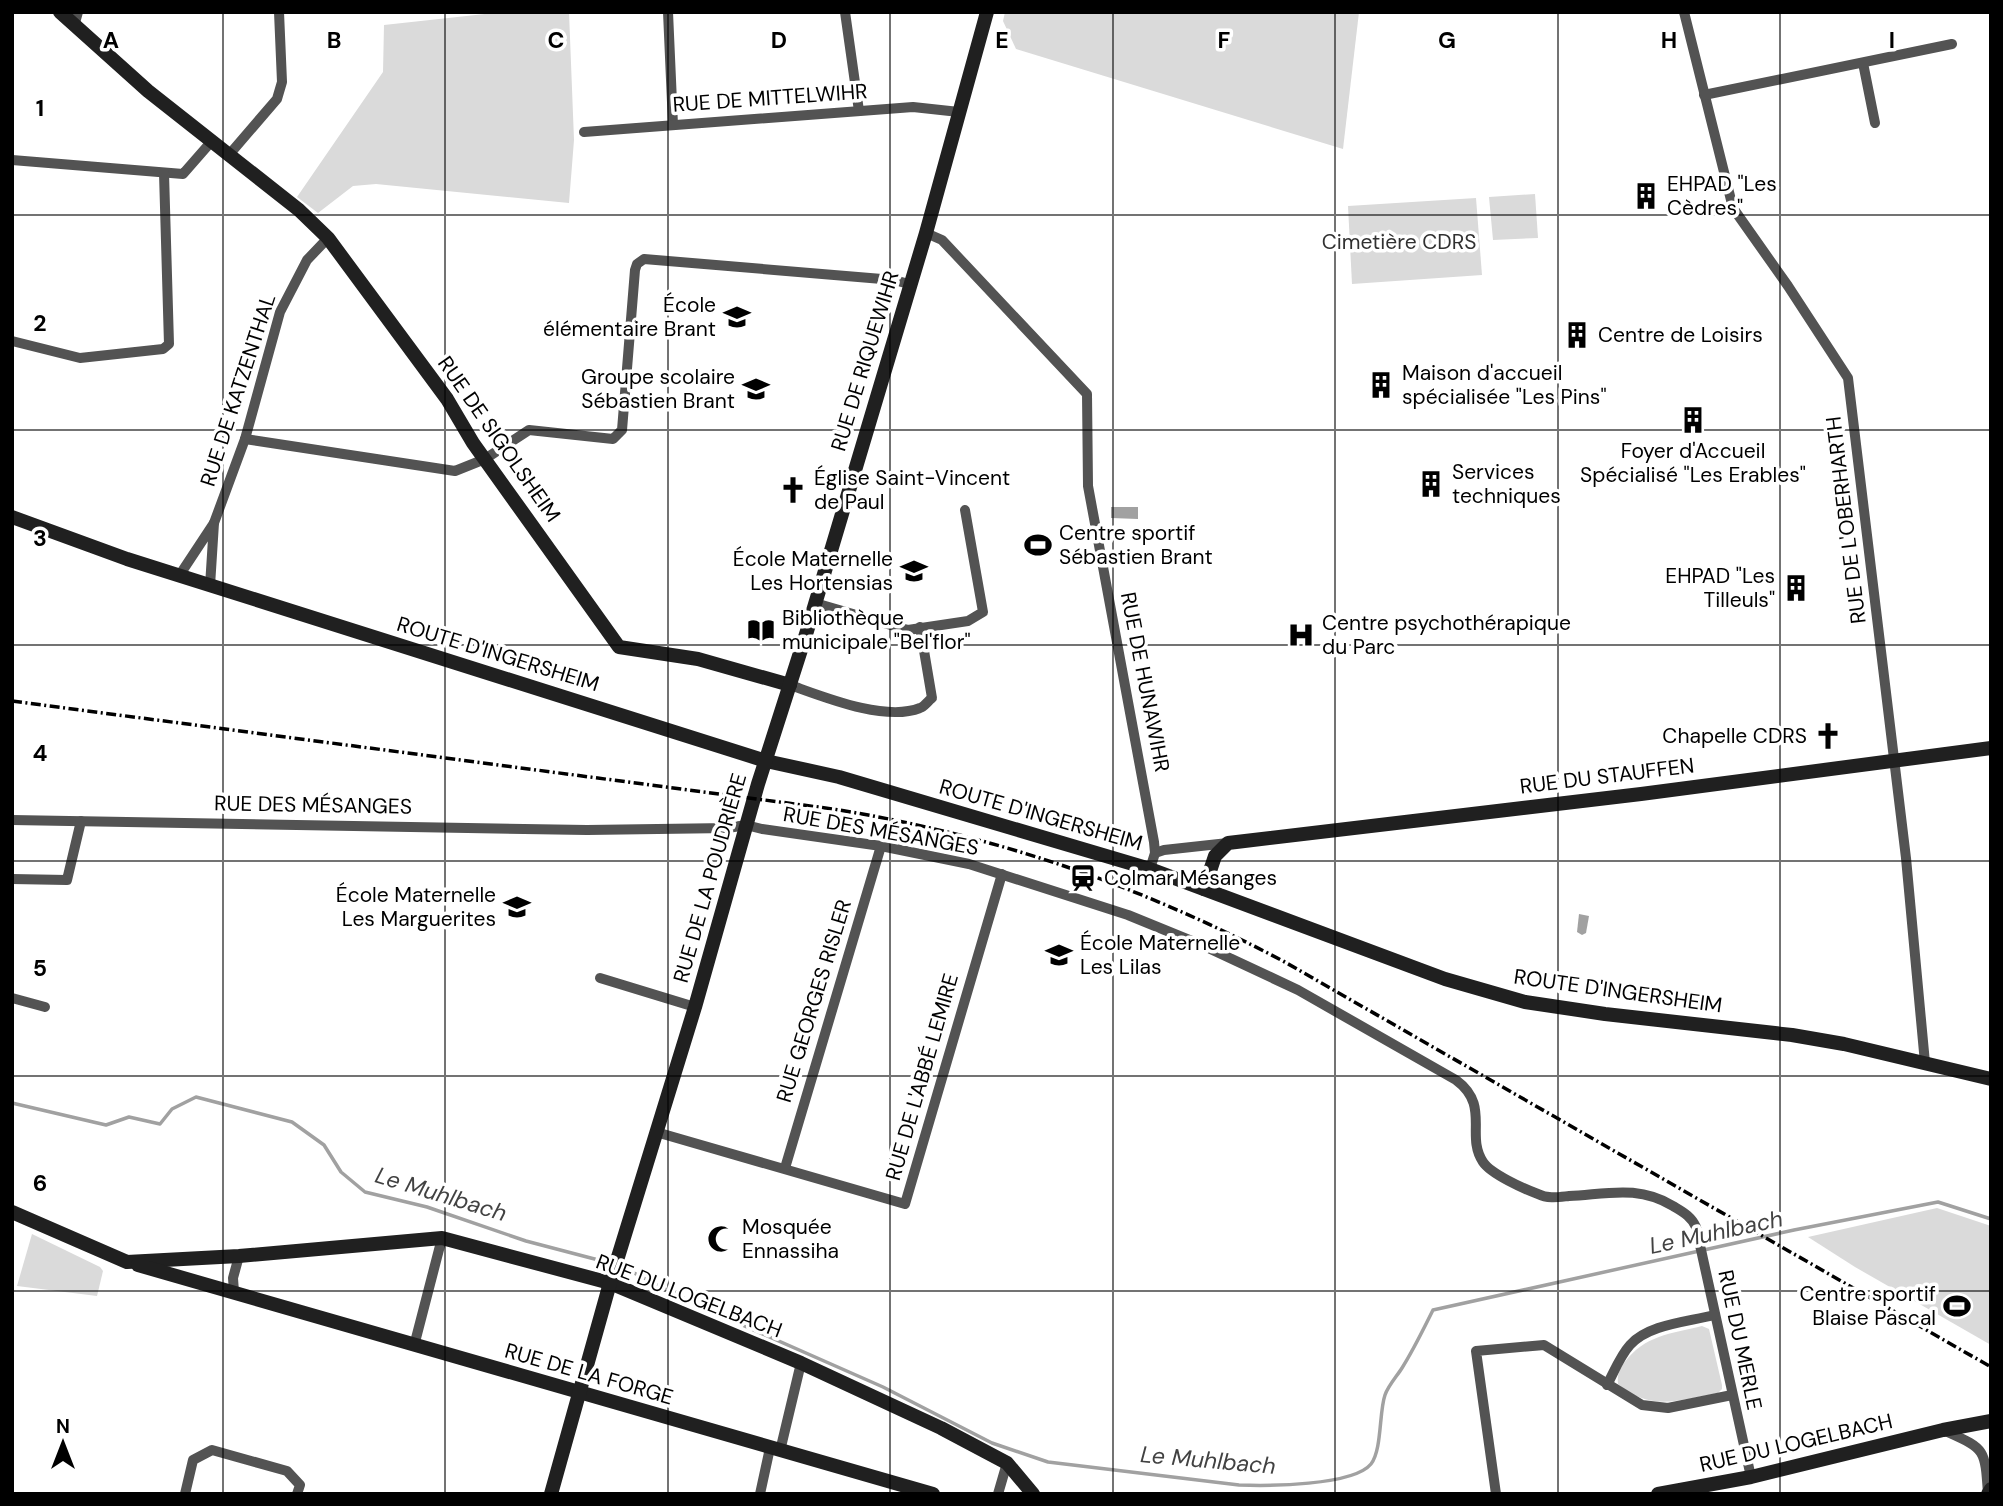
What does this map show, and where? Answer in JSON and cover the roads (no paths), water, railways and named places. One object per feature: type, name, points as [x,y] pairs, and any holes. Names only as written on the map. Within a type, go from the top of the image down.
[{"type":"street","name":"RUE DE SIGOLSHEIM","points":[[60,12],[76,18],[148,91],[299,210],[328,238],[447,399],[485,459],[619,647],[698,659],[790,685]]},
{"type":"street","points":[[228,156],[281,91],[279,12]]},
{"type":"street","points":[[668,12],[673,125]]},
{"type":"street","points":[[845,12],[859,111]]},
{"type":"street","name":"RUE DE RIQUEWIHR","points":[[766,761],[926,233],[987,12]]},
{"type":"street","name":"RUE DE L'OBERHARTH","points":[[1684,12],[1733,208],[1848,378],[1906,858],[1924,1063]]},
{"type":"street","points":[[1704,95],[1952,44]]},
{"type":"street","points":[[1863,63],[1875,123]]},
{"type":"street","name":"RUE DE MITTELWIHR","points":[[584,132],[913,107],[959,112]]},
{"type":"street","points":[[12,160],[183,174],[211,142]]},
{"type":"street","points":[[12,341],[80,358],[163,349],[169,344],[164,173]]},
{"type":"street","name":"RUE DE HUNAWIHR","points":[[926,233],[942,240],[1087,394],[1088,486],[1144,782],[1155,853],[1150,869]]},
{"type":"street","name":"RUE DE KATZENTHAL","points":[[179,576],[214,523],[245,439],[280,312],[307,260],[328,238]]},
{"type":"street","points":[[245,439],[455,471],[485,459],[528,430],[612,439],[621,430],[635,270],[637,264],[644,259],[894,280],[909,284]]},
{"type":"street","points":[[815,603],[908,630],[968,621],[983,612],[965,510]]},
{"type":"street","name":"ROUTE D'INGERSHEIM","points":[[12,517],[179,576],[766,761],[839,777],[1150,869],[1445,979],[1525,1002],[1792,1035],[1844,1044],[1991,1079]]},
{"type":"street","name":"RUE DE KATZENTHAL","points":[[210,586],[214,523]]},
{"type":"street","points":[[790,685],[866,708],[898,712],[921,708],[932,698],[920,627]]},
{"type":"street","name":"RUE DU STAUFFEN","points":[[1155,853],[1991,748]]},
{"type":"street","name":"RUE DE LA POUDRIÈRE","points":[[551,1494],[610,1283],[695,1007],[766,761]]},
{"type":"street","name":"RUE DES MÉSANGES","points":[[12,820],[587,830],[728,828],[746,825],[881,846],[969,864],[1128,915],[1204,946],[1298,990],[1456,1080],[1472,1097],[1482,1161],[1490,1169],[1534,1193],[1547,1197],[1644,1193],[1658,1197],[1686,1213]]},
{"type":"street","points":[[12,879],[67,880],[81,821]]},
{"type":"street","points":[[1204,889],[1214,856],[1228,843]]},
{"type":"street","name":"RUE GEORGES RISLER","points":[[785,1168],[881,846]]},
{"type":"street","name":"RUE DE L'ABBÉ LEMIRE","points":[[656,1132],[905,1204],[1002,874]]},
{"type":"street","name":"RUE DE LA POUDRIÈRE","points":[[600,978],[695,1007]]},
{"type":"street","points":[[12,999],[45,1007]]},
{"type":"street","name":"RUE DU LOGELBACH","points":[[12,1212],[127,1262],[239,1256],[442,1238],[610,1283],[801,1363],[941,1428],[1007,1463],[1033,1494]]},
{"type":"street","name":"RUE DU MERLE","points":[[1686,1213],[1696,1227],[1751,1477]]},
{"type":"street","points":[[414,1346],[442,1238]]},
{"type":"street","points":[[234,1292],[233,1278],[239,1256]]},
{"type":"street","name":"RUE DE LA FORGE","points":[[127,1262],[933,1494]]},
{"type":"street","points":[[1608,1385],[1626,1350],[1637,1339],[1656,1330],[1714,1315]]},
{"type":"street","points":[[1496,1494],[1476,1351],[1544,1345],[1642,1405],[1668,1408],[1732,1395]]},
{"type":"street","points":[[760,1494],[801,1363]]},
{"type":"street","name":"RUE DU LOGELBACH","points":[[1668,1493],[1751,1477],[1943,1430],[1991,1422]]},
{"type":"street","points":[[1943,1430],[1982,1450],[1988,1494]]},
{"type":"street","points":[[185,1494],[193,1460],[212,1450],[287,1471],[300,1485],[297,1494]]},
{"type":"street","points":[[998,1494],[1007,1463]]},
{"type":"street","points":[[1988,1494],[1991,1489]]},
{"type":"waterway","name":"Le Muhlbach","points":[[12,1103],[106,1125],[129,1117],[160,1124],[172,1109],[196,1097],[292,1122],[324,1145],[341,1172],[365,1192],[427,1207],[526,1241],[606,1262]]},
{"type":"waterway","name":"Le Muhlbach","points":[[634,1273],[695,1304],[883,1387],[992,1443],[1048,1462],[1239,1485],[1288,1485],[1347,1477],[1371,1464],[1377,1450],[1385,1395],[1433,1310],[1794,1230],[1938,1202],[1991,1219]]},
{"type":"railway","points":[[12,701],[833,809],[951,833],[1065,866],[1175,909],[1283,961],[1991,1367]]},
{"type":"place","name":"EHPAD \"Les Cèdres\"","points":[[1646,196]]},
{"type":"place","name":"École élémentaire Brant","points":[[737,317]]},
{"type":"place","name":"Centre de Loisirs","points":[[1577,335]]},
{"type":"place","name":"Maison d'accueil spécialisée \"Les Pins\"","points":[[1381,385]]},
{"type":"place","name":"Groupe scolaire Sébastien Brant","points":[[756,389]]},
{"type":"place","name":"Foyer d'Accueil Spécialisé \"Les Erables\"","points":[[1693,420]]},
{"type":"place","name":"Services techniques","points":[[1431,484]]},
{"type":"place","name":"Église Saint-Vincent de Paul","points":[[793,490]]},
{"type":"place","name":"Centre sportif Sébastien Brant","points":[[1038,545]]},
{"type":"place","name":"École Maternelle Les Hortensias","points":[[914,571]]},
{"type":"place","name":"EHPAD \"Les Tilleuls\"","points":[[1796,588]]},
{"type":"place","name":"Bibliothèque municipale \"Bel'flor\"","points":[[761,630]]},
{"type":"place","name":"Centre psychothérapique du Parc","points":[[1301,635]]},
{"type":"place","name":"Chapelle CDRS","points":[[1828,736]]},
{"type":"place","name":"Colmar Mésanges","points":[[1083,878]]},
{"type":"place","name":"École Maternelle Les Marguerites","points":[[517,907]]},
{"type":"place","name":"École Maternelle Les Lilas","points":[[1059,955]]},
{"type":"place","name":"Mosquée Ennassiha","points":[[721,1239]]},
{"type":"place","name":"Centre sportif Blaise Pascal","points":[[1957,1306]]},
{"type":"park label","name":"Cimetière CDRS","points":[[1399,242]]}]
